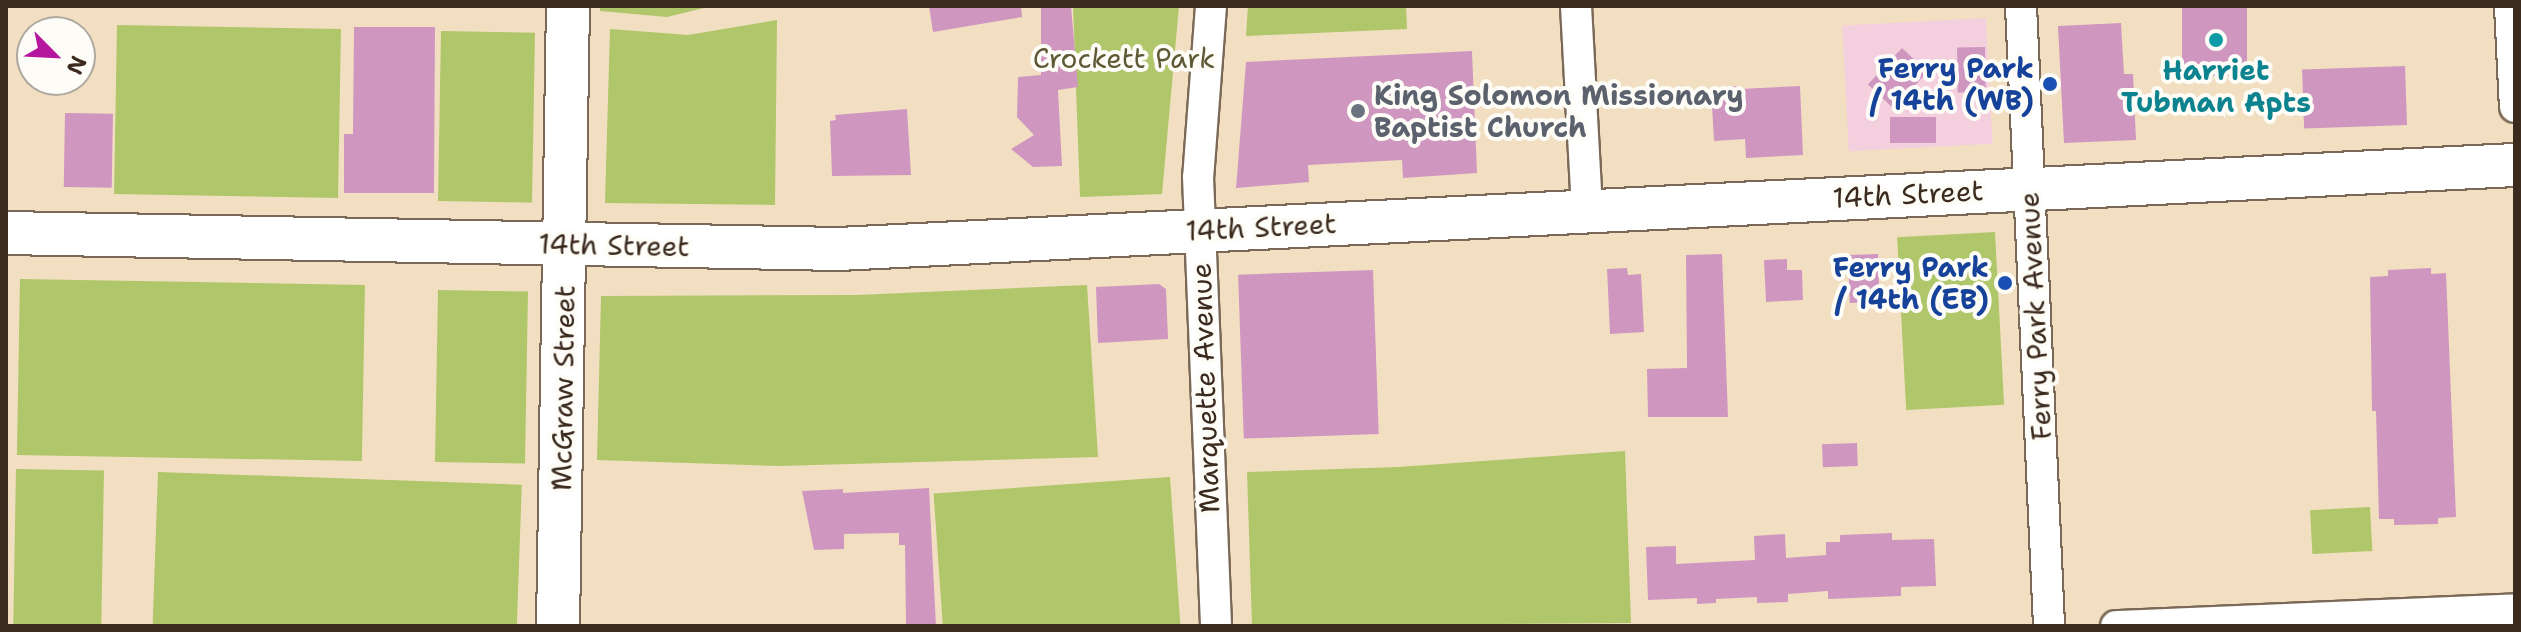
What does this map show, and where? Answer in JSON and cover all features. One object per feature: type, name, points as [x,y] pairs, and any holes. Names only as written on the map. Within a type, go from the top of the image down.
[{"type":"street","name":"McGraw Street","points":[[558,626],[568,6]]},
{"type":"street","name":"Marquette Avenue","points":[[1211,6],[1198,177],[1216,626]]},
{"type":"street","points":[[1576,6],[1587,210]]},
{"type":"street","name":"Ferry Park Avenue","points":[[2021,6],[2049,626]]},
{"type":"street","points":[[2510,6],[2515,107]]},
{"type":"street","name":"14th Street","points":[[6,233],[839,249],[2515,165]]},
{"type":"street","points":[[2116,626],[2515,609]]},
{"type":"shaded area","points":[[1986,18],[1993,144],[1849,151],[1842,26]]},
{"type":"green space","points":[[600,6],[712,6],[667,17],[600,11]]},
{"type":"green space","name":"Crockett Park","points":[[1073,6],[1179,6],[1162,194],[1080,197]]},
{"type":"green space","points":[[1248,6],[1406,6],[1407,29],[1246,36]]},
{"type":"green space","points":[[777,20],[775,205],[605,203],[610,29],[688,35]]},
{"type":"green space","points":[[117,25],[341,29],[338,198],[114,194]]},
{"type":"green space","points":[[441,31],[535,33],[532,203],[438,201]]},
{"type":"green space","points":[[1995,232],[2004,405],[1906,410],[1897,237]]},
{"type":"green space","points":[[20,279],[365,285],[362,461],[17,455]]},
{"type":"green space","points":[[1087,285],[1098,457],[779,466],[597,460],[601,296],[857,295]]},
{"type":"green space","points":[[438,290],[528,292],[525,464],[435,462]]},
{"type":"green space","points":[[1625,451],[1631,623],[1252,626],[1247,472],[1398,467]]},
{"type":"green space","points":[[16,469],[104,471],[101,626],[13,626]]},
{"type":"green space","points":[[158,472],[522,485],[517,626],[153,626]]},
{"type":"green space","points":[[1170,477],[1180,626],[943,626],[934,494]]},
{"type":"green space","points":[[2370,507],[2372,551],[2312,554],[2310,510]]},
{"type":"building","points":[[929,6],[1021,6],[1022,17],[933,32]]},
{"type":"building","points":[[1041,6],[1071,6],[1078,87],[1058,90],[1062,166],[1033,167],[1011,149],[1034,135],[1017,117],[1018,77],[1041,75]]},
{"type":"building","name":"Harriet Tubman Apts","points":[[2182,6],[2247,6],[2247,76],[2182,76]]},
{"type":"building","points":[[2121,23],[2124,74],[2133,74],[2136,140],[2064,143],[2058,26]]},
{"type":"building","points":[[354,27],[435,27],[434,193],[344,193],[344,134],[353,134]]},
{"type":"building","points":[[1957,47],[1985,47],[1986,92],[1958,92]]},
{"type":"building","points":[[1902,48],[1928,72],[1893,108],[1868,85]]},
{"type":"building","name":"King Solomon Missionary Baptist Church","points":[[1472,51],[1477,173],[1403,178],[1402,160],[1308,165],[1309,182],[1236,188],[1246,62]]},
{"type":"building","points":[[2405,66],[2407,125],[2304,129],[2302,70]]},
{"type":"building","points":[[1740,86],[1740,89],[1800,86],[1803,155],[1746,158],[1745,139],[1714,141],[1711,88]]},
{"type":"building","points":[[907,109],[911,175],[832,176],[830,121],[836,120],[835,115]]},
{"type":"building","points":[[65,113],[113,114],[112,188],[64,187]]},
{"type":"building","points":[[1890,117],[1936,117],[1936,143],[1890,143]]},
{"type":"building","points":[[1722,254],[1728,417],[1648,417],[1647,369],[1687,368],[1686,255]]},
{"type":"building","points":[[1878,254],[1880,302],[1850,303],[1848,255]]},
{"type":"building","points":[[1787,259],[1787,270],[1802,270],[1803,300],[1766,302],[1764,260]]},
{"type":"building","points":[[1627,268],[1628,275],[1641,274],[1644,332],[1610,334],[1607,269]]},
{"type":"building","points":[[2431,268],[2431,274],[2446,273],[2456,517],[2438,518],[2438,524],[2394,525],[2394,519],[2379,519],[2376,411],[2372,411],[2370,277],[2388,276],[2388,270]]},
{"type":"building","points":[[1373,270],[1379,434],[1244,439],[1238,275]]},
{"type":"building","points":[[1159,284],[1166,289],[1168,339],[1098,343],[1096,287]]},
{"type":"building","points":[[1857,443],[1858,466],[1823,467],[1822,444]]},
{"type":"building","points":[[929,488],[936,626],[906,626],[905,545],[899,545],[899,533],[844,534],[844,549],[814,550],[802,491],[843,489],[843,493]]},
{"type":"building","points":[[1892,533],[1892,540],[1934,539],[1936,586],[1901,587],[1901,596],[1828,599],[1828,591],[1788,594],[1788,602],[1757,603],[1757,597],[1716,599],[1716,603],[1697,604],[1697,598],[1648,600],[1646,547],[1676,546],[1676,564],[1755,560],[1754,536],[1785,534],[1786,558],[1826,555],[1826,542],[1840,542],[1840,535]]},
{"type":"place","name":"Harriet Tubman Apts","points":[[2216,40]]},
{"type":"place","name":"Ferry Park / 14th (WB)","points":[[2050,84]]},
{"type":"place","name":"King Solomon Missionary Baptist Church","points":[[1358,111]]},
{"type":"place","name":"Ferry Park / 14th (EB)","points":[[2005,283]]}]
